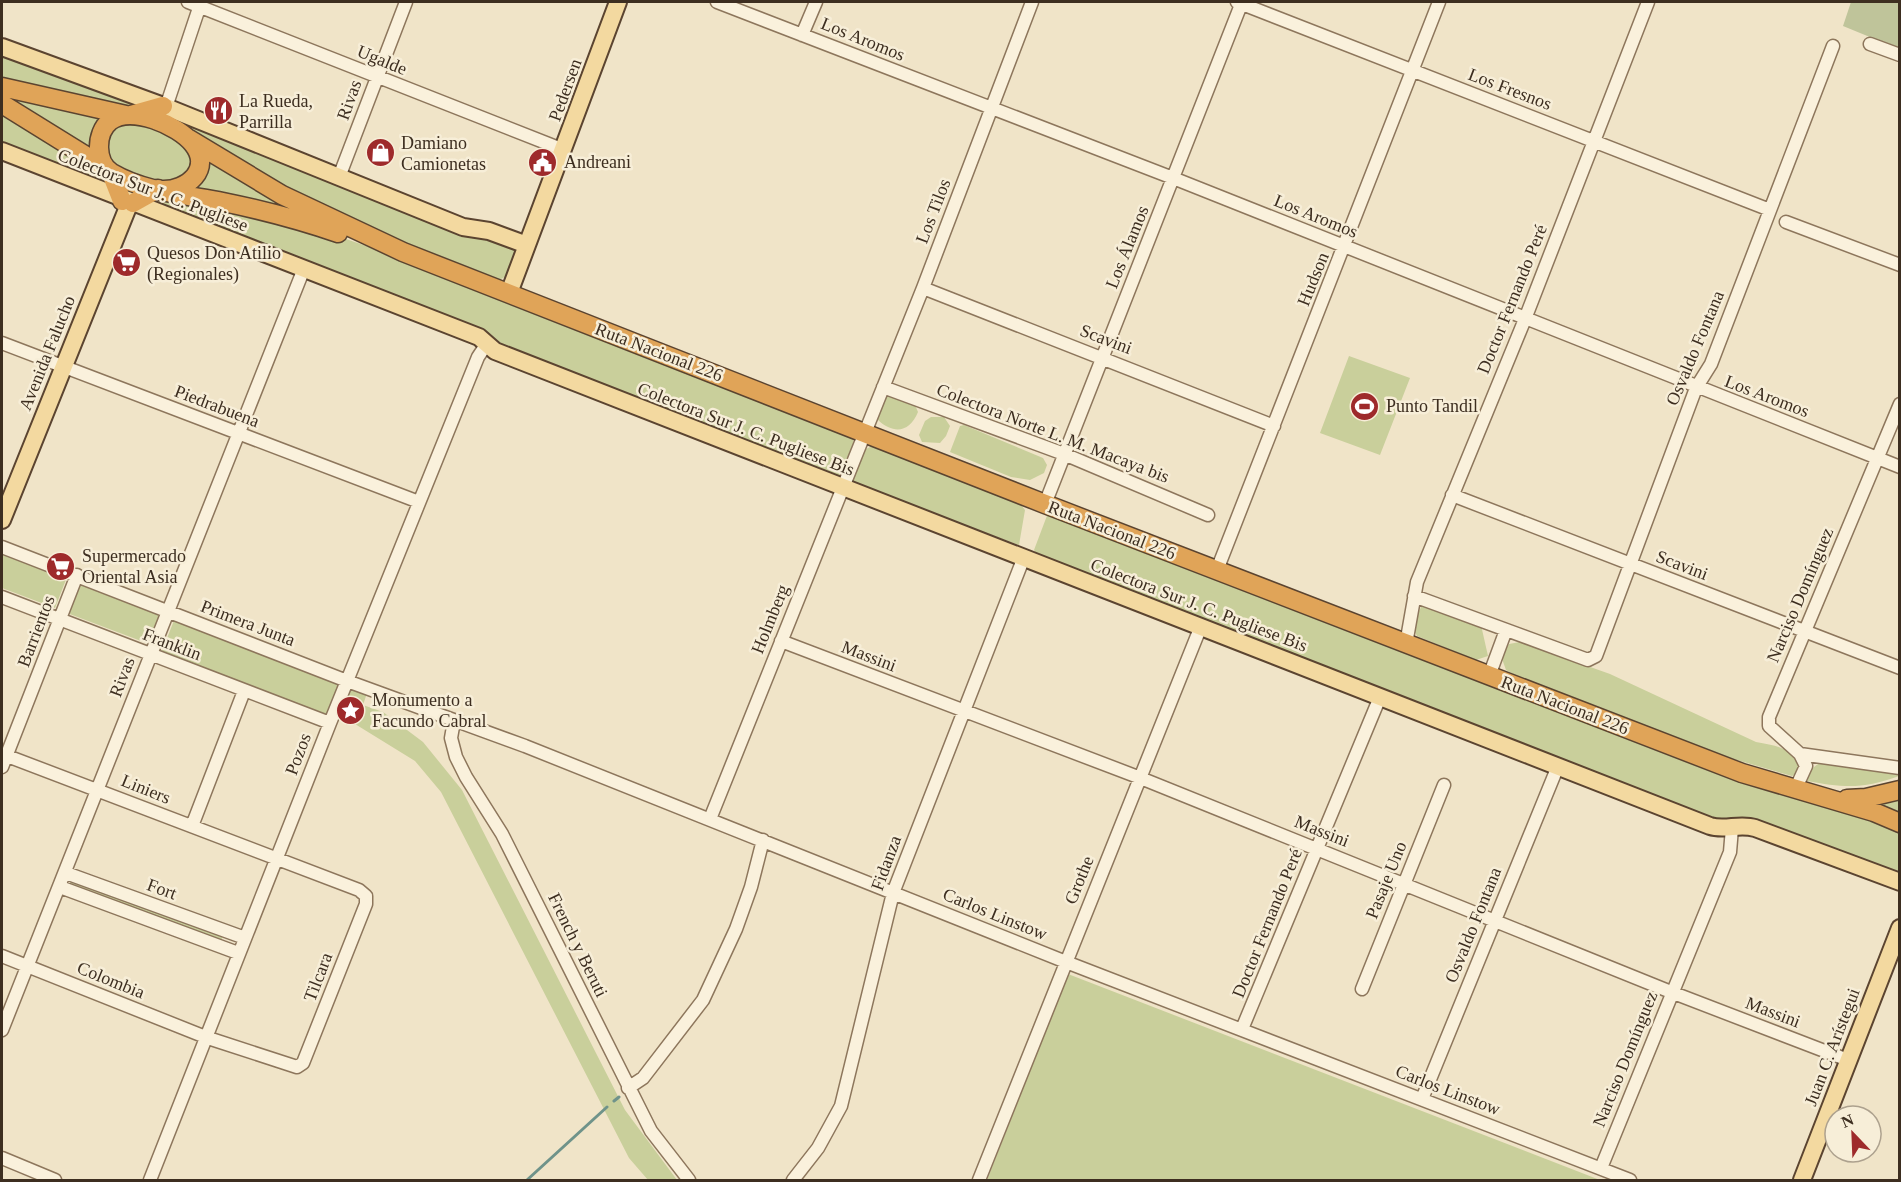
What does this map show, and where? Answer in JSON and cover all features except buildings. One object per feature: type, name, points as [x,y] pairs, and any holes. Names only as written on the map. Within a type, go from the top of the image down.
[{"type":"highway","name":"Ruta Nacional 226","points":[[2,87],[154,121],[188,138],[282,195],[403,252]]},
{"type":"highway","name":"Ruta Nacional 226","points":[[2,104],[110,171],[160,189],[300,220],[403,252],[1045,504],[1742,773],[1874,812],[1899,823]]},
{"type":"highway","points":[[167,108],[198,154],[198,172],[185,186],[160,189],[129,202],[118,195],[117,182],[99,150],[101,132],[112,120],[167,108]]},
{"type":"highway","name":"Ruta Nacional 226","points":[[1824,797],[1866,798],[1899,790]]},
{"type":"main road","name":"Pedersen","points":[[509,293],[618,2]]},
{"type":"main road","points":[[2,47],[167,108],[463,227],[489,231],[527,245]]},
{"type":"main road","name":"Colectora Sur J. C. Pugliese","points":[[2,151],[303,271],[479,337],[489,347]]},
{"type":"main road","name":"Avenida Falucho","points":[[2,520],[129,202]]},
{"type":"main road","name":"Colectora Sur J. C. Pugliese Bis","points":[[489,347],[842,488],[1710,826],[1755,828],[1899,882]]},
{"type":"main road","name":"Juan C. Arístegui","points":[[1802,1180],[1898,939]]},
{"type":"street","name":"Rivas","points":[[339,177],[406,2]]},
{"type":"street","name":"Los Aromos","points":[[717,2],[1173,178],[1899,467]]},
{"type":"street","points":[[802,35],[816,2]]},
{"type":"street","name":"Los Tilos","points":[[864,432],[923,288],[1032,2]]},
{"type":"street","name":"Los Fresnos","points":[[1240,2],[1770,210]]},
{"type":"street","name":"Los Álamos","points":[[1045,504],[1240,2]]},
{"type":"street","name":"Hudson","points":[[1217,570],[1345,248],[1439,2]]},
{"type":"street","name":"Doctor Fernando Peré","points":[[1406,644],[1414,596],[1452,495],[1525,319],[1648,2]]},
{"type":"street","name":"Ugalde","points":[[196,3],[376,78],[564,150]]},
{"type":"street","points":[[167,108],[196,3]]},
{"type":"street","points":[[1870,44],[1899,55]]},
{"type":"street","name":"Osvaldo Fontana","points":[[1506,630],[1588,660],[1596,656],[1696,388],[1711,364],[1833,46]]},
{"type":"street","points":[[1786,222],[1899,265]]},
{"type":"street","name":"Rivas","points":[[2,1030],[303,271]]},
{"type":"street","name":"Scavini","points":[[923,288],[1274,426]]},
{"type":"street","name":"Piedrabuena","points":[[2,343],[419,502]]},
{"type":"street","name":"Pozos","points":[[150,1180],[208,1038],[238,953],[478,357],[484,348],[489,347]]},
{"type":"street","name":"Colectora Norte L. M. Macaya bis","points":[[884,387],[1064,454],[1208,515]]},
{"type":"street","name":"Narciso Domínguez","points":[[1800,754],[1769,726],[1769,717],[1899,404]]},
{"type":"street","name":"Holmberg","points":[[710,819],[864,432]]},
{"type":"street","name":"Scavini","points":[[1452,495],[1899,668]]},
{"type":"street","name":"Primera Junta","points":[[2,547],[347,681]]},
{"type":"street","name":"Fidanza","points":[[793,1180],[818,1148],[841,1106],[893,893],[1024,557]]},
{"type":"street","name":"Barrientos","points":[[3,759],[77,575]]},
{"type":"street","points":[[1414,596],[1506,630],[1489,676]]},
{"type":"street","name":"Franklin","points":[[2,597],[330,723]]},
{"type":"street","name":"Grothe","points":[[979,1180],[1138,777],[1201,626]]},
{"type":"street","name":"Massini","points":[[781,641],[1138,777],[1495,919],[1671,992],[1848,1060]]},
{"type":"street","name":"Carlos Linstow","points":[[347,681],[710,819],[1066,962],[1630,1180]]},
{"type":"street","points":[[192,826],[244,691]]},
{"type":"street","name":"Doctor Fernando Peré","points":[[1242,1029],[1380,697]]},
{"type":"street","name":"French y Beruti","points":[[454,720],[451,738],[456,757],[502,834],[651,1131],[688,1180]]},
{"type":"street","points":[[1800,754],[1899,768]]},
{"type":"street","points":[[1795,790],[1806,766],[1800,754]]},
{"type":"street","name":"Liniers","points":[[3,759],[98,789],[359,890],[366,896]]},
{"type":"street","name":"Osvaldo Fontana","points":[[1422,1099],[1558,766]]},
{"type":"street","name":"Pasaje Uno","points":[[1362,989],[1444,785]]},
{"type":"street","name":"Narciso Domínguez","points":[[1601,1168],[1671,992],[1731,852],[1732,828]]},
{"type":"street","points":[[628,1088],[644,1078],[703,1000],[736,929],[752,887],[763,840]]},
{"type":"street","name":"Fort","points":[[66,873],[245,938]]},
{"type":"street","name":"Fort","points":[[60,887],[238,953]]},
{"type":"street","name":"Tilcara","points":[[297,1068],[303,1063],[366,904],[366,896]]},
{"type":"street","name":"Colombia","points":[[2,956],[208,1038],[297,1068]]},
{"type":"street","points":[[2,1158],[55,1180]]},
{"type":"green space","points":[[1851,2],[1899,2],[1899,49],[1843,26]]},
{"type":"green space","points":[[2,51],[141,107],[113,107],[2,83]]},
{"type":"green space","points":[[2,92],[105,113],[95,156],[26,112]]},
{"type":"green space","points":[[2,109],[95,167],[111,186],[2,147]]},
{"type":"green space","points":[[118,123],[153,126],[186,145],[193,164],[176,184],[138,178],[110,159],[105,138]]},
{"type":"green space","points":[[184,123],[510,244],[517,250],[509,275],[499,280],[492,280],[302,201],[190,131]]},
{"type":"green space","points":[[204,151],[348,231],[189,191]]},
{"type":"green space","points":[[162,198],[320,230],[427,267],[852,436],[854,443],[841,474],[835,478],[499,347],[153,201]]},
{"type":"green space","name":"Punto Tandil","points":[[1349,356],[1410,378],[1380,455],[1320,433]]},
{"type":"green space","points":[[885,394],[915,405],[918,412],[911,424],[896,429],[878,420],[876,412]]},
{"type":"green space","points":[[931,417],[944,417],[950,426],[940,443],[922,442],[919,435],[925,421]]},
{"type":"green space","points":[[964,425],[1043,458],[1047,465],[1044,473],[1030,480],[1011,477],[950,452],[960,426]]},
{"type":"green space","points":[[872,446],[1017,500],[1025,510],[1019,545],[851,483],[860,452]]},
{"type":"green space","points":[[1048,513],[1569,715],[1793,798],[1813,804],[1832,805],[1899,830],[1899,879],[1741,818],[1718,823],[1037,555],[1034,550]]},
{"type":"green space","points":[[3,552],[67,577],[55,608],[2,588]]},
{"type":"green space","points":[[79,583],[160,614],[149,644],[67,613]]},
{"type":"green space","points":[[1423,603],[1481,625],[1488,656],[1476,660],[1417,636],[1412,626]]},
{"type":"green space","points":[[175,618],[342,684],[328,718],[162,651]]},
{"type":"green space","points":[[1520,642],[1610,674],[1756,742],[1787,751],[1801,767],[1798,773],[1792,776],[1730,758],[1517,676],[1506,670],[1501,656],[1509,644]]},
{"type":"green space","points":[[349,685],[367,693],[363,705],[383,712],[423,742],[462,790],[625,1110],[677,1180],[648,1180],[629,1158],[441,792],[415,761],[355,724],[337,716]]},
{"type":"green space","points":[[1827,760],[1899,773],[1899,776],[1854,786],[1807,781],[1814,768]]},
{"type":"green space","points":[[1899,795],[1899,818],[1852,801]]},
{"type":"green space","points":[[72,878],[223,936],[220,943],[69,886]]},
{"type":"green space","points":[[1068,974],[1600,1180],[987,1180]]},
{"type":"waterway","points":[[614,1101],[619,1097]]},
{"type":"waterway","points":[[527,1180],[607,1107]]},
{"type":"place","name":"La Rueda, Parrilla","points":[[218,111]]},
{"type":"place","name":"Damiano Camionetas","points":[[380,153]]},
{"type":"place","name":"Andreani","points":[[543,162]]},
{"type":"place","name":"Quesos Don Atilio (Regionales)","points":[[126,263]]},
{"type":"place","name":"Punto Tandil","points":[[1365,406]]},
{"type":"place","name":"Supermercado Oriental Asia","points":[[61,566]]},
{"type":"place","name":"Monumento a Facundo Cabral","points":[[351,710]]}]
